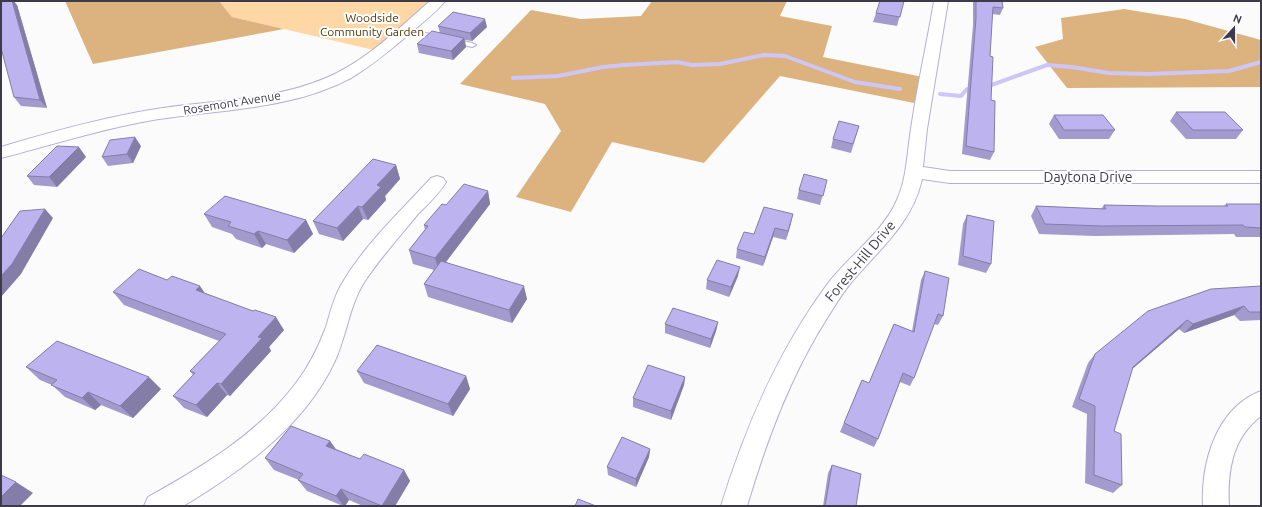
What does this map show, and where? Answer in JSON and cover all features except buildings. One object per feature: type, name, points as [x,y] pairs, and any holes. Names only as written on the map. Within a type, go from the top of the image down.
[{"type":"street","name":"Rosemont Avenue","points":[[1,153],[58,135],[94,126],[162,114],[266,99],[318,86],[332,81],[358,67],[438,1]]},
{"type":"street","name":"Forest-Hill Drive","points":[[734,506],[766,413],[800,343],[840,281],[888,228],[902,210],[907,198],[914,172],[941,1]]},
{"type":"street","name":"Daytona Drive","points":[[914,172],[950,177],[1261,177]]},
{"type":"street","points":[[157,506],[173,498],[243,453],[286,413],[319,369],[336,329],[348,291],[368,261],[437,182]]},
{"type":"street","points":[[1216,506],[1215,494],[1219,459],[1230,431],[1251,409],[1261,402]]},
{"type":"lane","points":[[403,30],[472,45]]},
{"type":"green space","name":"Woodside Community Garden","points":[[219,1],[438,1],[378,51],[232,17]]},
{"type":"shaded area","points":[[65,1],[219,1],[232,17],[284,29],[93,64]]},
{"type":"shaded area","points":[[652,1],[787,1],[780,16],[832,26],[823,57],[928,78],[924,105],[780,76],[704,163],[612,142],[571,212],[516,197],[561,131],[545,104],[460,84],[531,10],[581,19],[641,16]]},
{"type":"shaded area","points":[[1124,9],[1185,19],[1261,40],[1261,87],[1067,88],[1035,47],[1063,39],[1061,18]]},
{"type":"waterway","points":[[513,78],[558,76],[603,67],[624,65],[677,62],[692,65],[720,64],[764,55],[785,56],[855,82],[900,89]]},
{"type":"waterway","points":[[986,87],[1047,65],[1072,67],[1109,73],[1149,74],[1229,71],[1261,62]]},
{"type":"waterway","points":[[940,94],[961,96],[967,89],[974,89]]}]
